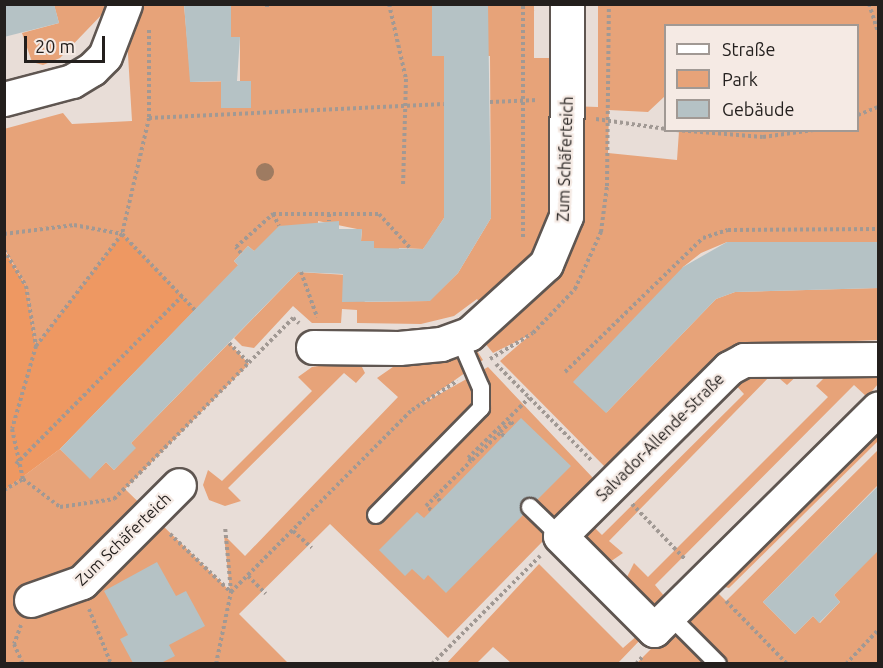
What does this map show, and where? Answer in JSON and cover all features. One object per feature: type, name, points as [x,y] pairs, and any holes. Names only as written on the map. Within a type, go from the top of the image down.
[{"type":"street","name":"Zum Schäferteich","points":[[316,335],[399,348],[459,337],[529,281],[546,264],[566,216],[567,4]]},
{"type":"street","points":[[4,99],[72,81],[92,69],[137,15]]},
{"type":"street","name":"Salvador-Allende-Straße","points":[[560,536],[623,493],[729,368],[744,360],[879,359]]},
{"type":"street","points":[[560,536],[654,630],[879,408]]},
{"type":"street","name":"Zum Schäferteich","points":[[31,600],[82,582],[179,485]]},
{"type":"lane","points":[[376,515],[481,408],[481,388],[459,337]]},
{"type":"lane","points":[[530,507],[560,536]]},
{"type":"lane","points":[[669,615],[717,663]]},
{"type":"path","points":[[389,4],[402,52],[406,105],[403,187]]},
{"type":"path","points":[[523,4],[524,100],[518,269],[529,281]]},
{"type":"path","points":[[868,4],[879,32]]},
{"type":"path","points":[[137,15],[149,118],[122,234],[36,346],[12,429],[16,464],[23,479],[60,507],[101,505],[124,489],[293,318],[316,335]]},
{"type":"path","points":[[490,102],[524,100]]},
{"type":"path","points":[[149,118],[444,104]]},
{"type":"path","points":[[859,115],[879,107]]},
{"type":"path","points":[[701,132],[763,137],[799,132]]},
{"type":"path","points":[[273,214],[279,226]]},
{"type":"path","points":[[241,253],[236,248],[273,214],[379,214],[410,248]]},
{"type":"path","points":[[329,214],[329,221]]},
{"type":"path","points":[[4,234],[74,225],[122,234],[195,310]]},
{"type":"path","points":[[565,372],[703,238],[728,230],[879,229]]},
{"type":"path","points":[[4,250],[26,286],[36,346]]},
{"type":"path","points":[[302,272],[316,335]]},
{"type":"path","points":[[16,464],[182,296]]},
{"type":"path","points":[[229,343],[249,364]]},
{"type":"path","points":[[499,368],[683,557]]},
{"type":"path","points":[[500,433],[529,398]]},
{"type":"path","points":[[431,510],[426,506],[471,461],[468,458],[511,422],[514,426]]},
{"type":"path","points":[[4,490],[23,479]]},
{"type":"path","points":[[124,489],[231,592]]},
{"type":"path","points":[[436,496],[440,501]]},
{"type":"path","points":[[216,663],[231,592],[225,526]]},
{"type":"path","points":[[293,531],[312,548]]},
{"type":"path","points":[[432,663],[560,536]]},
{"type":"path","points":[[248,576],[266,594]]},
{"type":"path","points":[[82,582],[111,663]]},
{"type":"path","points":[[23,663],[14,644],[31,600]]},
{"type":"path","points":[[726,601],[787,663]]},
{"type":"path","points":[[846,663],[879,630]]},
{"type":"green space","points":[[54,5],[111,5],[60,58],[43,65],[32,62],[22,33],[59,23]]},
{"type":"green space","points":[[125,5],[184,5],[191,82],[240,81],[240,37],[231,37],[231,5],[432,5],[432,55],[444,56],[444,218],[423,249],[399,248],[398,255],[374,255],[374,241],[361,241],[362,230],[318,221],[318,228],[254,251],[248,246],[234,261],[239,266],[195,310],[36,346],[26,286],[5,250],[4,129],[63,113],[72,124],[132,121]]},
{"type":"green space","points":[[488,5],[534,5],[534,58],[568,58],[568,106],[598,107],[598,5],[878,5],[878,242],[727,242],[701,253],[683,267],[606,413],[716,299],[735,292],[878,288],[878,340],[741,346],[608,470],[500,361],[530,335],[493,353],[480,337],[483,307],[477,299],[454,316],[421,324],[357,323],[357,310],[342,309],[341,323],[312,323],[293,306],[254,348],[242,346],[234,338],[298,272],[347,275],[365,302],[429,301],[458,273],[491,218],[490,56],[478,56],[488,29]]},
{"type":"green space","points":[[229,343],[249,364],[125,489],[230,591],[224,535],[245,556],[398,397],[377,378],[403,360],[472,343],[483,360],[420,405],[488,367],[593,478],[542,529],[544,540],[448,638],[330,524],[239,614],[288,663],[5,664],[5,490],[60,449],[90,478],[106,462],[114,470],[135,448],[131,443]]},
{"type":"green space","points":[[346,362],[360,363],[365,373],[356,383],[344,373],[228,488],[241,501],[225,506],[209,500],[203,485],[208,470],[222,481],[312,391],[298,377],[312,367]]},
{"type":"green space","points":[[747,367],[801,372],[787,385],[773,373],[609,541],[623,553],[607,564],[581,534],[589,522],[602,535],[744,394],[731,380]]},
{"type":"green space","points":[[833,369],[878,373],[878,384],[867,397],[854,385],[655,585],[665,597],[652,605],[623,585],[634,563],[648,577],[828,397],[816,386]]},
{"type":"green space","points":[[878,427],[878,441],[729,588],[718,585]]},
{"type":"green space","points":[[878,450],[878,485],[763,602],[795,634],[813,616],[820,623],[840,602],[834,595],[878,550],[878,663],[636,664],[677,623],[705,580],[726,601]]},
{"type":"green space","points":[[539,564],[623,648],[639,634],[641,639],[618,663],[511,663],[493,647],[477,663],[446,664]]},
{"type":"shaded area","points":[[122,234],[195,310],[60,449],[5,490],[4,250],[26,286],[36,346]]},
{"type":"building","points":[[4,4],[54,4],[59,23],[4,37]]},
{"type":"building","points":[[184,4],[231,4],[231,37],[240,37],[237,81],[251,81],[251,108],[221,108],[221,81],[190,82]]},
{"type":"building","points":[[432,4],[488,4],[491,218],[458,273],[430,301],[342,302],[343,274],[298,272],[131,443],[136,448],[114,470],[106,462],[90,479],[60,449],[238,265],[234,261],[248,246],[254,251],[279,226],[339,221],[339,229],[362,229],[361,241],[374,241],[374,248],[423,249],[444,218],[444,56],[432,56]]},
{"type":"building","points":[[727,242],[879,242],[879,288],[735,292],[716,299],[606,413],[573,382],[683,267]]},
{"type":"building","points":[[521,418],[571,466],[537,500],[523,499],[523,515],[446,593],[428,575],[424,580],[412,569],[405,576],[379,550],[417,512],[424,518]]},
{"type":"building","points":[[879,485],[879,550],[834,595],[840,602],[819,623],[813,616],[795,634],[763,602]]},
{"type":"building","points":[[157,562],[176,596],[186,591],[205,626],[169,645],[175,656],[161,663],[133,663],[120,639],[128,635],[104,591]]}]
